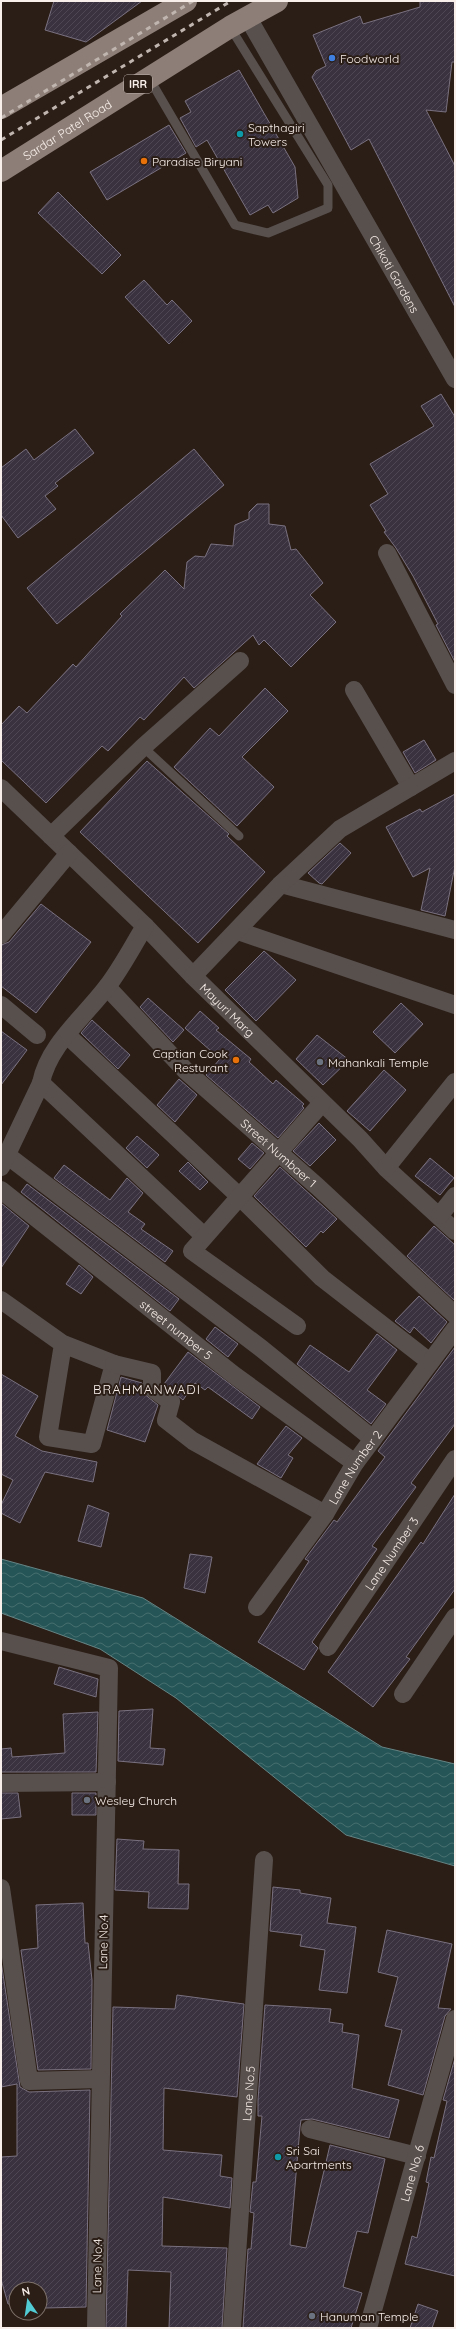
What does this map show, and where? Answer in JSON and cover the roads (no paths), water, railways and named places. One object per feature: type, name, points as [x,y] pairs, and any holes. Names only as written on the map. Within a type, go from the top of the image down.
[{"type":"main road","points":[[1,107],[186,1]]},
{"type":"main road","name":"Sardar Patel Road","points":[[1,171],[239,21],[277,1]]},
{"type":"street","name":"Chikoti Gardens","points":[[239,21],[335,169],[455,379]]},
{"type":"street","points":[[387,554],[455,685]]},
{"type":"street","points":[[51,836],[143,747],[240,661]]},
{"type":"street","points":[[354,690],[411,788]]},
{"type":"street","points":[[193,976],[238,931],[281,884],[340,829],[455,761]]},
{"type":"street","name":"Mayuri Marg","points":[[1,788],[145,926],[193,976],[386,1168],[440,1215],[455,1231]]},
{"type":"street","points":[[1,935],[69,853]]},
{"type":"street","points":[[281,884],[455,930]]},
{"type":"street","points":[[145,926],[107,987],[52,1053],[43,1071],[41,1083],[5,1162],[262,1349],[373,1439]]},
{"type":"street","points":[[238,931],[455,1005]]},
{"type":"street","name":"Street Numbaer 1","points":[[107,987],[186,1071],[318,1187],[455,1316]]},
{"type":"street","points":[[1,1004],[37,1035]]},
{"type":"street","points":[[67,1035],[240,1196],[322,1278],[430,1362]]},
{"type":"street","points":[[386,1168],[455,1082]]},
{"type":"street","points":[[41,1083],[204,1236]]},
{"type":"street","points":[[298,1326],[192,1251],[322,1103]]},
{"type":"street","name":"street number 5","points":[[1,1190],[234,1375],[355,1463]]},
{"type":"street","points":[[440,1215],[455,1196]]},
{"type":"street","points":[[1,1300],[63,1344],[114,1364],[152,1373],[152,1388],[170,1402],[166,1420],[193,1441],[325,1514]]},
{"type":"street","name":"Lane Number 2","points":[[257,1607],[325,1514],[355,1463],[455,1329]]},
{"type":"street","points":[[63,1344],[48,1437],[92,1444],[114,1364]]},
{"type":"street","name":"Lane Number 3","points":[[328,1647],[455,1459]]},
{"type":"street","points":[[403,1694],[455,1617]]},
{"type":"street","name":"Lane No.4","points":[[1,1641],[110,1668],[100,2079],[96,2328]]},
{"type":"street","points":[[1,1783],[107,1782]]},
{"type":"street","name":"Lane No.5","points":[[232,2328],[264,1860]]},
{"type":"street","points":[[1,1888],[29,2081],[100,2079]]},
{"type":"street","name":"Lane No. 6","points":[[368,2328],[455,2018]]},
{"type":"street","points":[[310,2129],[416,2156]]},
{"type":"lane","points":[[149,78],[235,225],[268,233],[328,208],[328,185],[239,21]]},
{"type":"lane","points":[[143,747],[239,836]]},
{"type":"water","points":[[1,1559],[143,1598],[382,1747],[455,1764],[455,1866],[346,1835],[176,1698],[100,1649],[1,1613]]},
{"type":"railway","points":[[1,118],[193,1]]},
{"type":"railway","points":[[1,140],[231,1]]},
{"type":"place","name":"Foodworld","points":[[332,58]]},
{"type":"place","name":"Sapthagiri Towers","points":[[240,134]]},
{"type":"place","name":"Paradise Biryani","points":[[144,161]]},
{"type":"place","name":"Captian Cook Resturant","points":[[236,1060]]},
{"type":"place","name":"Mahankali Temple","points":[[320,1062]]},
{"type":"place","name":"Wesley Church","points":[[87,1800]]},
{"type":"place","name":"Sri Sai Apartments","points":[[278,2157]]},
{"type":"place","name":"Hanuman Temple","points":[[312,2316]]},
{"type":"district","name":"BRAHMANWADI","points":[[147,1389]]}]
